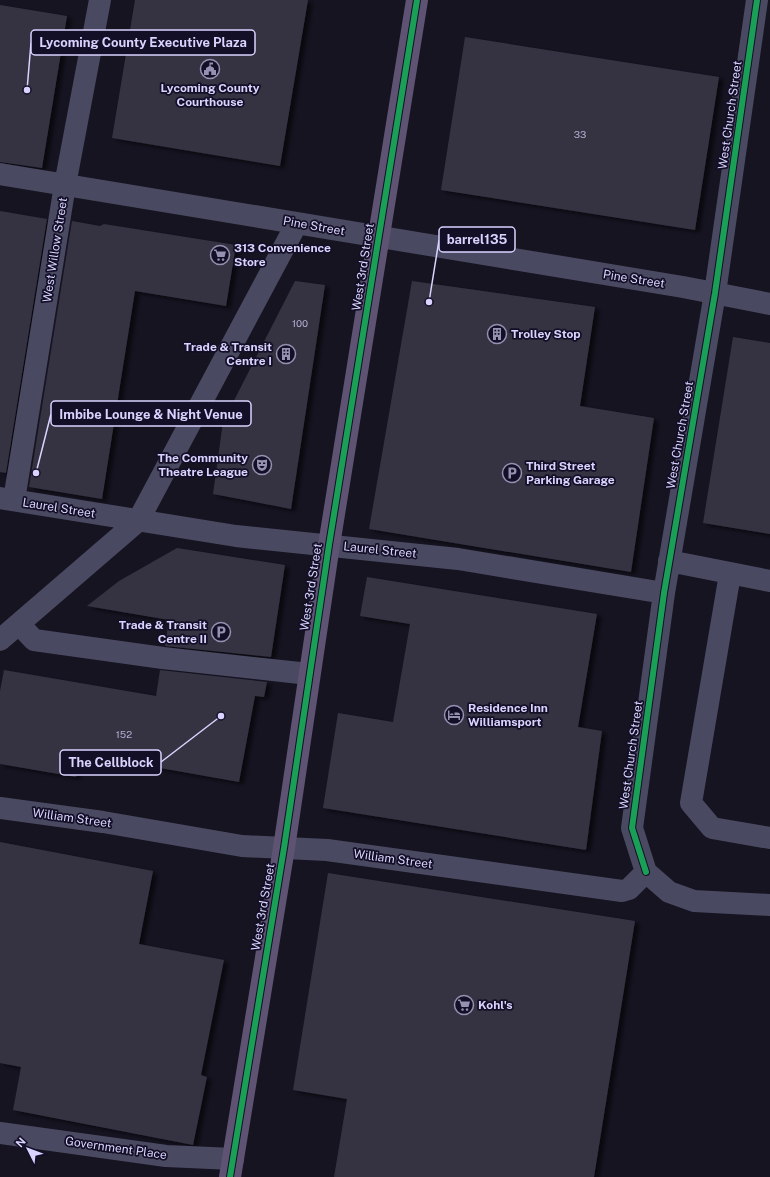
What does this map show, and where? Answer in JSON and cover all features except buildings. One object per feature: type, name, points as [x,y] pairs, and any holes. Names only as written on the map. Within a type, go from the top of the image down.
[{"type":"main road","name":"West 3rd Street","points":[[232,1168],[284,848],[329,545],[417,0]]},
{"type":"street","name":"West Willow Street","points":[[7,499],[100,0]]},
{"type":"street","name":"West Church Street","points":[[646,872],[632,828],[664,593],[716,293],[758,3]]},
{"type":"street","name":"Pine Street","points":[[0,174],[716,293],[770,304]]},
{"type":"street","points":[[0,640],[138,521],[296,223]]},
{"type":"street","name":"Laurel Street","points":[[7,499],[236,536],[458,559],[664,593]]},
{"type":"street","points":[[670,561],[770,581]]},
{"type":"street","points":[[730,574],[691,803],[712,828],[770,838]]},
{"type":"street","points":[[19,624],[34,640],[163,658],[309,674]]},
{"type":"street","name":"William Street","points":[[0,808],[103,822],[242,846],[327,850],[622,891],[629,890],[646,872]]},
{"type":"street","points":[[646,872],[669,892],[694,901],[770,905]]},
{"type":"street","name":"Government Place","points":[[0,1133],[166,1156],[232,1168]]},
{"type":"cycle path","points":[[230,1177],[284,848],[329,545],[417,0]]},
{"type":"cycle path","points":[[646,872],[632,828],[664,593],[715,293],[757,0]]},
{"type":"place","name":"Lycoming County Courthouse","points":[[210,69]]},
{"type":"place","name":"Lycoming County Executive Plaza","points":[[27,90]]},
{"type":"place","name":"313 Convenience Store","points":[[220,255]]},
{"type":"place","name":"barrel135","points":[[429,302]]},
{"type":"place","name":"Trolley Stop","points":[[497,334]]},
{"type":"place","name":"Trade & Transit Centre I","points":[[286,354]]},
{"type":"place","name":"The Community Theatre League","points":[[262,465]]},
{"type":"place","name":"Imbibe Lounge & Night Venue","points":[[36,473]]},
{"type":"place","name":"Third Street Parking Garage","points":[[512,473]]},
{"type":"place","name":"Trade & Transit Centre II","points":[[221,632]]},
{"type":"place","name":"Residence Inn Williamsport","points":[[454,715]]},
{"type":"place","name":"The Cellblock","points":[[221,716]]},
{"type":"place","name":"Kohl's","points":[[464,1005]]}]
